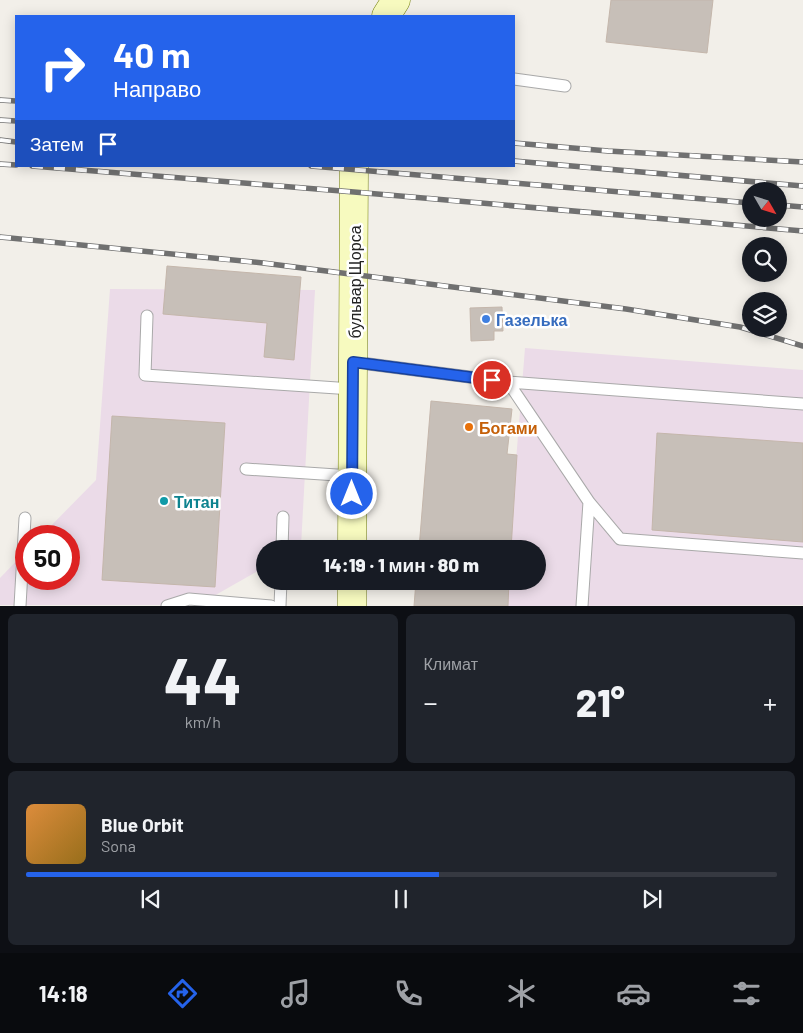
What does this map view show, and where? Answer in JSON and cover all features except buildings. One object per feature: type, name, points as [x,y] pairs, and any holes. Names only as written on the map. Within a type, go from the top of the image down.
[{"type":"main road","points":[[387,15],[396,0]]},
{"type":"main road","name":"бульвар Щорса","points":[[352,540],[354,167]]},
{"type":"main road","points":[[352,590],[352,606]]},
{"type":"lane","points":[[515,79],[565,86]]},
{"type":"lane","points":[[147,316],[146,375],[352,389]]},
{"type":"lane","points":[[353,362],[508,382],[803,404]]},
{"type":"lane","points":[[508,382],[589,502],[620,539],[803,553]]},
{"type":"lane","points":[[246,469],[352,476]]},
{"type":"lane","points":[[582,606],[589,502]]},
{"type":"lane","points":[[282,540],[283,517]]},
{"type":"lane","points":[[20,606],[25,518]]},
{"type":"lane","points":[[280,606],[281,590]]},
{"type":"lane","points":[[167,606],[188,599],[271,606]]},
{"type":"shaded area","points":[[110,289],[315,290],[301,540],[256,540],[256,572],[198,605],[0,605],[0,578],[15,562],[15,590],[80,590],[80,525],[52,525],[96,480]]},
{"type":"shaded area","points":[[525,348],[803,370],[803,605],[505,606],[506,590],[546,590],[546,540],[510,540]]},
{"type":"railway","points":[[0,100],[15,101]]},
{"type":"railway","points":[[0,120],[15,121]]},
{"type":"railway","points":[[0,140],[15,142]]},
{"type":"railway","points":[[515,143],[608,151],[803,162]]},
{"type":"railway","points":[[515,161],[803,186]]},
{"type":"railway","points":[[0,164],[15,165]]},
{"type":"railway","points":[[44,167],[803,231]]},
{"type":"railway","points":[[323,167],[742,202]]},
{"type":"railway","points":[[788,206],[803,207]]},
{"type":"railway","points":[[0,237],[263,263],[626,309],[740,327],[803,346]]},
{"type":"place","name":"Газелька","points":[[486,319]]},
{"type":"place","name":"Богами","points":[[469,427]]},
{"type":"place","name":"Титан","points":[[164,501]]},
{"type":"route","points":[[352,494],[353,362],[492,380]]}]
